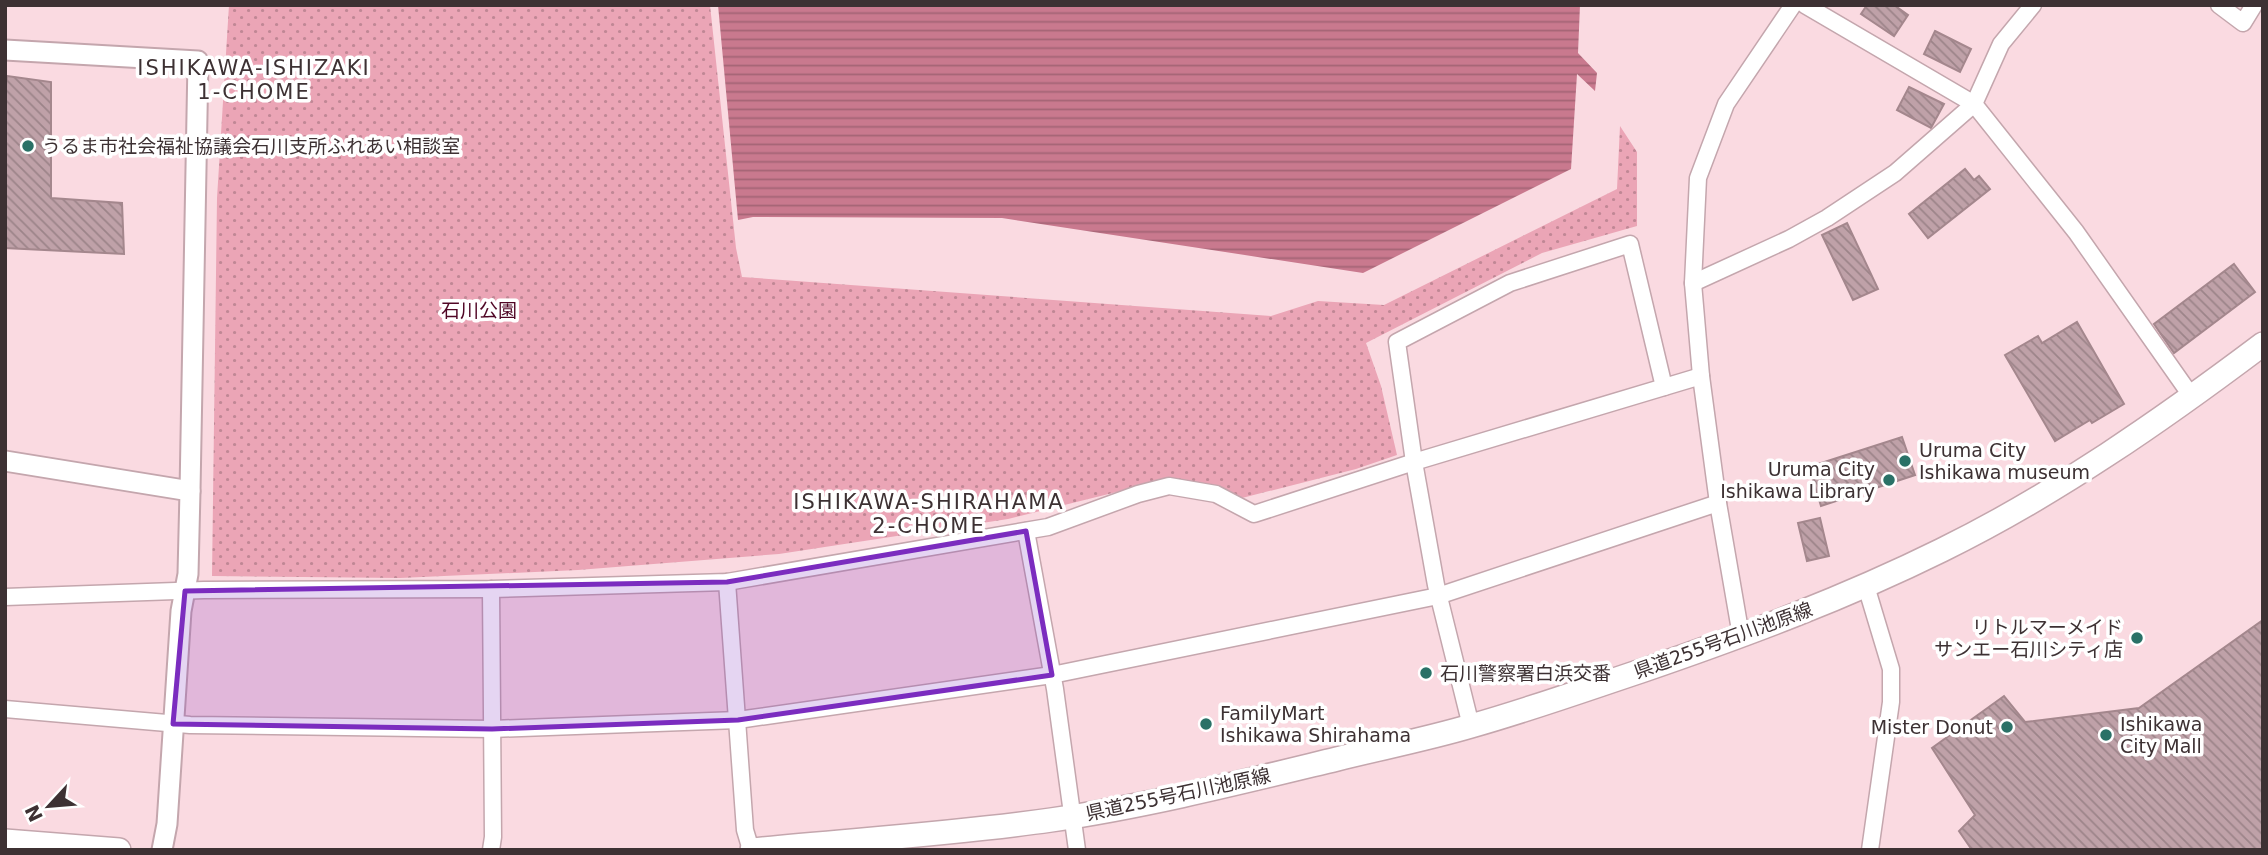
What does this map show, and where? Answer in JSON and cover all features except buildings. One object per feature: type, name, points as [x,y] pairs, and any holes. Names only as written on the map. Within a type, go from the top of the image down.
[{"type":"main road","name":"県道255号石川池原線","points":[[751,850],[1073,816],[1231,785],[1471,726],[1539,706],[1741,636],[1866,586],[1945,549],[2019,508],[2123,444],[2263,344]]},
{"type":"main road","points":[[5,841],[118,850]]},
{"type":"street","points":[[1741,636],[1718,503],[1701,376],[1693,283],[1698,177],[1726,104],[1793,5]]},
{"type":"street","points":[[1805,5],[1974,104],[2076,232],[2192,397]]},
{"type":"street","points":[[1693,283],[1789,239],[1827,218],[1895,173],[1974,104],[2001,44],[2033,5]]},
{"type":"street","points":[[2219,5],[2243,23],[2254,5]]},
{"type":"street","points":[[5,50],[198,61],[188,574],[181,611],[167,824],[162,850]]},
{"type":"street","points":[[1471,726],[1438,596],[1414,462],[1397,342],[1510,283],[1630,244],[1664,387]]},
{"type":"street","points":[[5,597],[185,591],[491,589],[727,583],[1048,527],[1138,494],[1169,486],[1216,494],[1254,514],[1414,462],[1701,376]]},
{"type":"street","points":[[5,461],[190,491]]},
{"type":"street","points":[[5,709],[173,724],[492,729],[738,720],[1052,675],[1438,596],[1718,503]]},
{"type":"street","points":[[1026,531],[1052,675],[1077,850]]},
{"type":"street","points":[[727,583],[745,830],[751,850]]},
{"type":"street","points":[[1866,586],[1891,669],[1891,702],[1870,850]]},
{"type":"street","points":[[491,589],[491,850]]},
{"type":"highlighted area","points":[[1026,531],[1052,675],[738,720],[492,729],[173,724],[185,591],[727,582]]},
{"type":"green space","name":"石川公園","points":[[229,5],[710,5],[736,248],[742,277],[1271,316],[1318,301],[1384,305],[1617,189],[1620,126],[1637,152],[1637,226],[1542,253],[1366,343],[1381,386],[1397,455],[1356,469],[1242,498],[1220,489],[1165,480],[1008,519],[779,554],[578,570],[400,578],[212,576],[217,198]]},
{"type":"shaded area","points":[[718,5],[1580,5],[1578,53],[1597,73],[1595,91],[1577,74],[1571,169],[1363,273],[1002,218],[753,217],[738,220]]},
{"type":"place","name":"うるま市社会福祉協議会石川支所ふれあい相談室","points":[[28,146]]},
{"type":"place","name":"Uruma City Ishikawa museum","points":[[1905,461]]},
{"type":"place","name":"Uruma City Ishikawa Library","points":[[1889,480]]},
{"type":"place","name":"リトルマーメイド サンエー石川シティ店","points":[[2137,638]]},
{"type":"place","name":"石川警察署白浜交番","points":[[1426,673]]},
{"type":"place","name":"FamilyMart Ishikawa Shirahama","points":[[1206,724]]},
{"type":"place","name":"Mister Donut","points":[[2007,727]]},
{"type":"place","name":"Ishikawa City Mall","points":[[2106,735]]},
{"type":"district","name":"ISHIKAWA-ISHIZAKI 1-CHOME","points":[[254,80]]},
{"type":"district","name":"ISHIKAWA-SHIRAHAMA 2-CHOME","points":[[929,514]]}]
